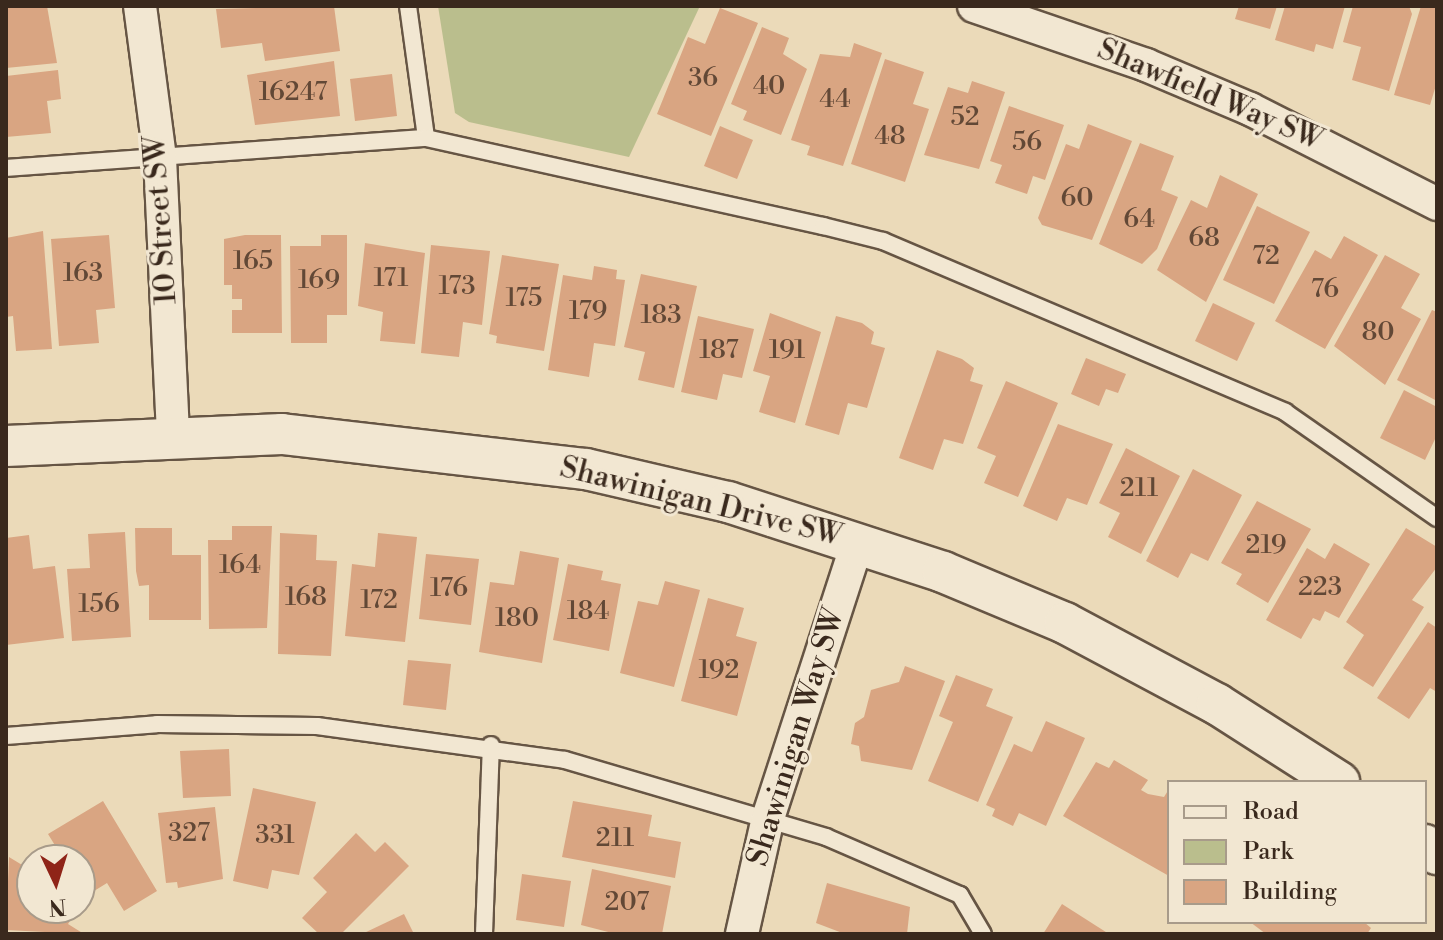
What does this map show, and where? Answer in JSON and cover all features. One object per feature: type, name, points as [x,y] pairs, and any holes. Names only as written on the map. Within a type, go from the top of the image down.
[{"type":"street","name":"10 Street SW","points":[[140,6],[160,158],[173,435]]},
{"type":"street","name":"Shawfield Way SW","points":[[974,6],[1237,103],[1342,150],[1437,204]]},
{"type":"street","name":"Shawinigan Drive SW","points":[[6,446],[173,435],[282,434],[408,444],[586,469],[858,541],[1065,623],[1217,704],[1336,780]]},
{"type":"street","name":"Shawinigan Way SW","points":[[742,934],[768,818],[858,541]]},
{"type":"lane","points":[[408,6],[426,138]]},
{"type":"lane","points":[[6,168],[426,138],[883,241],[1285,412],[1437,518]]},
{"type":"lane","points":[[6,736],[157,724],[317,726],[491,745],[768,818],[960,895],[983,934]]},
{"type":"lane","points":[[484,934],[491,745]]},
{"type":"green space","points":[[438,6],[700,6],[629,157],[469,122],[455,113]]},
{"type":"building","points":[[6,6],[47,6],[57,63],[6,68]]},
{"type":"building","points":[[334,6],[340,51],[265,61],[262,43],[221,48],[216,9]]},
{"type":"building","points":[[1239,6],[1277,6],[1270,29],[1235,19]]},
{"type":"building","points":[[1285,6],[1345,6],[1333,49],[1316,44],[1314,52],[1275,40]]},
{"type":"building","points":[[1353,6],[1409,6],[1412,14],[1389,91],[1352,80],[1361,47],[1343,42]]},
{"type":"building","points":[[1421,6],[1437,6],[1437,82],[1430,105],[1394,95]]},
{"type":"building","points":[[720,8],[758,23],[711,136],[657,114],[688,37],[705,44]]},
{"type":"building","points":[[762,27],[789,38],[783,54],[807,69],[781,135],[743,120],[747,111],[731,104]]},
{"type":"building","points":[[854,43],[882,53],[843,166],[807,155],[810,146],[791,140],[820,54],[850,57]]},
{"type":"building","points":[[885,59],[924,72],[913,104],[929,109],[905,182],[851,164]]},
{"type":"building","points":[[334,61],[340,116],[255,125],[247,75]]},
{"type":"building","points":[[58,70],[61,99],[47,101],[51,133],[6,137],[6,76]]},
{"type":"building","points":[[392,74],[397,116],[355,121],[350,79]]},
{"type":"building","points":[[972,81],[1005,92],[979,169],[924,155],[948,87],[968,93]]},
{"type":"building","points":[[1009,106],[1064,125],[1045,180],[1033,176],[1027,194],[995,183],[1002,165],[990,161]]},
{"type":"building","points":[[1088,124],[1132,141],[1092,240],[1042,225],[1038,218],[1066,144],[1079,149]]},
{"type":"building","points":[[720,126],[753,140],[737,179],[704,166]]},
{"type":"building","points":[[1140,143],[1174,156],[1161,190],[1178,197],[1157,249],[1142,264],[1099,244]]},
{"type":"building","points":[[1220,175],[1258,194],[1206,302],[1157,270],[1191,200],[1207,208]]},
{"type":"building","points":[[1257,206],[1310,232],[1274,304],[1223,280]]},
{"type":"building","points":[[43,231],[52,349],[16,351],[13,316],[6,317],[6,238]]},
{"type":"building","points":[[109,235],[115,308],[96,310],[99,343],[59,346],[51,239]]},
{"type":"building","points":[[245,235],[281,235],[282,333],[232,333],[232,310],[242,310],[242,299],[232,299],[232,285],[224,285],[224,239]]},
{"type":"building","points":[[321,235],[347,235],[347,315],[327,315],[327,343],[291,343],[290,246],[321,246]]},
{"type":"building","points":[[1344,236],[1378,255],[1325,349],[1275,321],[1315,250],[1331,259]]},
{"type":"building","points":[[365,243],[425,253],[415,344],[380,341],[383,312],[358,306]]},
{"type":"building","points":[[431,245],[490,251],[482,325],[463,322],[459,357],[421,353]]},
{"type":"building","points":[[502,255],[559,264],[544,351],[496,343],[497,336],[489,334]]},
{"type":"building","points":[[1385,255],[1420,274],[1401,308],[1421,319],[1385,385],[1334,346]]},
{"type":"building","points":[[594,266],[617,270],[616,279],[625,280],[615,346],[594,343],[589,377],[548,370],[563,275],[592,280]]},
{"type":"building","points":[[641,274],[697,286],[674,388],[638,380],[645,352],[624,347]]},
{"type":"building","points":[[1213,303],[1255,323],[1237,361],[1195,341]]},
{"type":"building","points":[[1432,310],[1437,312],[1437,401],[1397,380]]},
{"type":"building","points":[[770,313],[821,332],[795,423],[759,412],[770,376],[753,371]]},
{"type":"building","points":[[698,316],[754,329],[742,378],[723,374],[717,400],[681,392]]},
{"type":"building","points":[[836,316],[862,323],[874,332],[871,344],[885,348],[867,408],[848,403],[839,435],[805,425]]},
{"type":"building","points":[[937,350],[962,359],[974,368],[970,381],[983,385],[963,444],[944,439],[933,470],[899,458]]},
{"type":"building","points":[[1086,358],[1126,374],[1118,393],[1106,389],[1099,406],[1071,394]]},
{"type":"building","points":[[1006,381],[1058,403],[1018,497],[984,483],[996,456],[977,448]]},
{"type":"building","points":[[1404,390],[1437,407],[1437,435],[1425,460],[1380,438]]},
{"type":"building","points":[[1058,424],[1113,444],[1087,505],[1067,498],[1057,521],[1023,506]]},
{"type":"building","points":[[1126,448],[1180,476],[1141,554],[1108,537],[1120,513],[1099,503]]},
{"type":"building","points":[[1193,469],[1242,495],[1208,561],[1191,553],[1178,578],[1146,561]]},
{"type":"building","points":[[1257,501],[1311,529],[1268,603],[1236,584],[1242,574],[1221,563]]},
{"type":"building","points":[[232,526],[272,526],[267,628],[209,629],[208,540],[232,540]]},
{"type":"building","points":[[135,528],[172,528],[172,555],[201,555],[201,620],[149,620],[149,585],[139,586],[136,571]]},
{"type":"building","points":[[1406,528],[1437,547],[1437,567],[1412,600],[1424,607],[1373,687],[1343,668],[1364,635],[1346,622]]},
{"type":"building","points":[[125,532],[131,637],[72,641],[67,569],[90,568],[88,534]]},
{"type":"building","points":[[280,533],[317,535],[316,560],[337,561],[331,656],[278,654]]},
{"type":"building","points":[[378,533],[417,537],[405,642],[345,636],[352,564],[375,567]]},
{"type":"building","points":[[29,535],[33,569],[55,566],[64,638],[6,645],[6,538]]},
{"type":"building","points":[[1334,543],[1370,564],[1339,618],[1325,611],[1320,621],[1313,618],[1301,639],[1266,620],[1307,548],[1325,559]]},
{"type":"building","points":[[520,551],[559,558],[542,663],[479,652],[490,582],[514,585]]},
{"type":"building","points":[[426,554],[479,559],[471,625],[419,619]]},
{"type":"building","points":[[568,564],[603,571],[601,580],[621,584],[609,651],[553,640]]},
{"type":"building","points":[[665,581],[700,590],[674,687],[620,673],[638,601],[658,605]]},
{"type":"building","points":[[708,598],[744,608],[736,636],[757,642],[737,716],[681,701]]},
{"type":"building","points":[[1428,622],[1437,628],[1437,692],[1430,688],[1409,719],[1377,698]]},
{"type":"building","points":[[408,660],[451,664],[446,710],[403,705]]},
{"type":"building","points":[[905,666],[945,681],[912,770],[861,761],[859,746],[851,744],[855,723],[864,717],[871,690],[899,682]]},
{"type":"building","points":[[956,675],[993,689],[986,706],[1013,717],[978,802],[928,781],[953,722],[939,716]]},
{"type":"building","points":[[1046,721],[1085,738],[1046,826],[1019,813],[1013,826],[992,816],[995,809],[986,805],[1014,744],[1032,752]]},
{"type":"building","points":[[229,749],[231,796],[183,798],[180,751]]},
{"type":"building","points":[[1114,760],[1148,780],[1141,790],[1164,797],[1167,792],[1167,875],[1063,816],[1096,762],[1109,768]]},
{"type":"building","points":[[253,788],[316,802],[299,875],[272,870],[268,889],[233,881]]},
{"type":"building","points":[[103,801],[157,891],[124,911],[107,883],[96,890],[96,844],[54,844],[48,834]]},
{"type":"building","points":[[573,801],[652,815],[648,836],[681,842],[675,878],[562,857]]},
{"type":"building","points":[[215,807],[223,879],[178,888],[177,882],[166,883],[158,813]]},
{"type":"building","points":[[356,833],[375,852],[385,842],[409,866],[341,934],[319,934],[302,918],[327,892],[313,878]]},
{"type":"building","points":[[9,857],[16,861],[16,924],[68,924],[84,934],[6,930]]},
{"type":"building","points":[[592,869],[671,886],[662,934],[616,934],[581,925]]},
{"type":"building","points":[[522,874],[571,881],[564,927],[516,920]]},
{"type":"building","points":[[827,883],[910,907],[907,934],[845,934],[816,923]]},
{"type":"building","points":[[1062,904],[1109,934],[1043,934]]},
{"type":"building","points":[[404,914],[414,934],[362,934]]},
{"type":"building","points":[[1253,924],[1366,924],[1371,928],[1367,934],[1266,934]]}]
